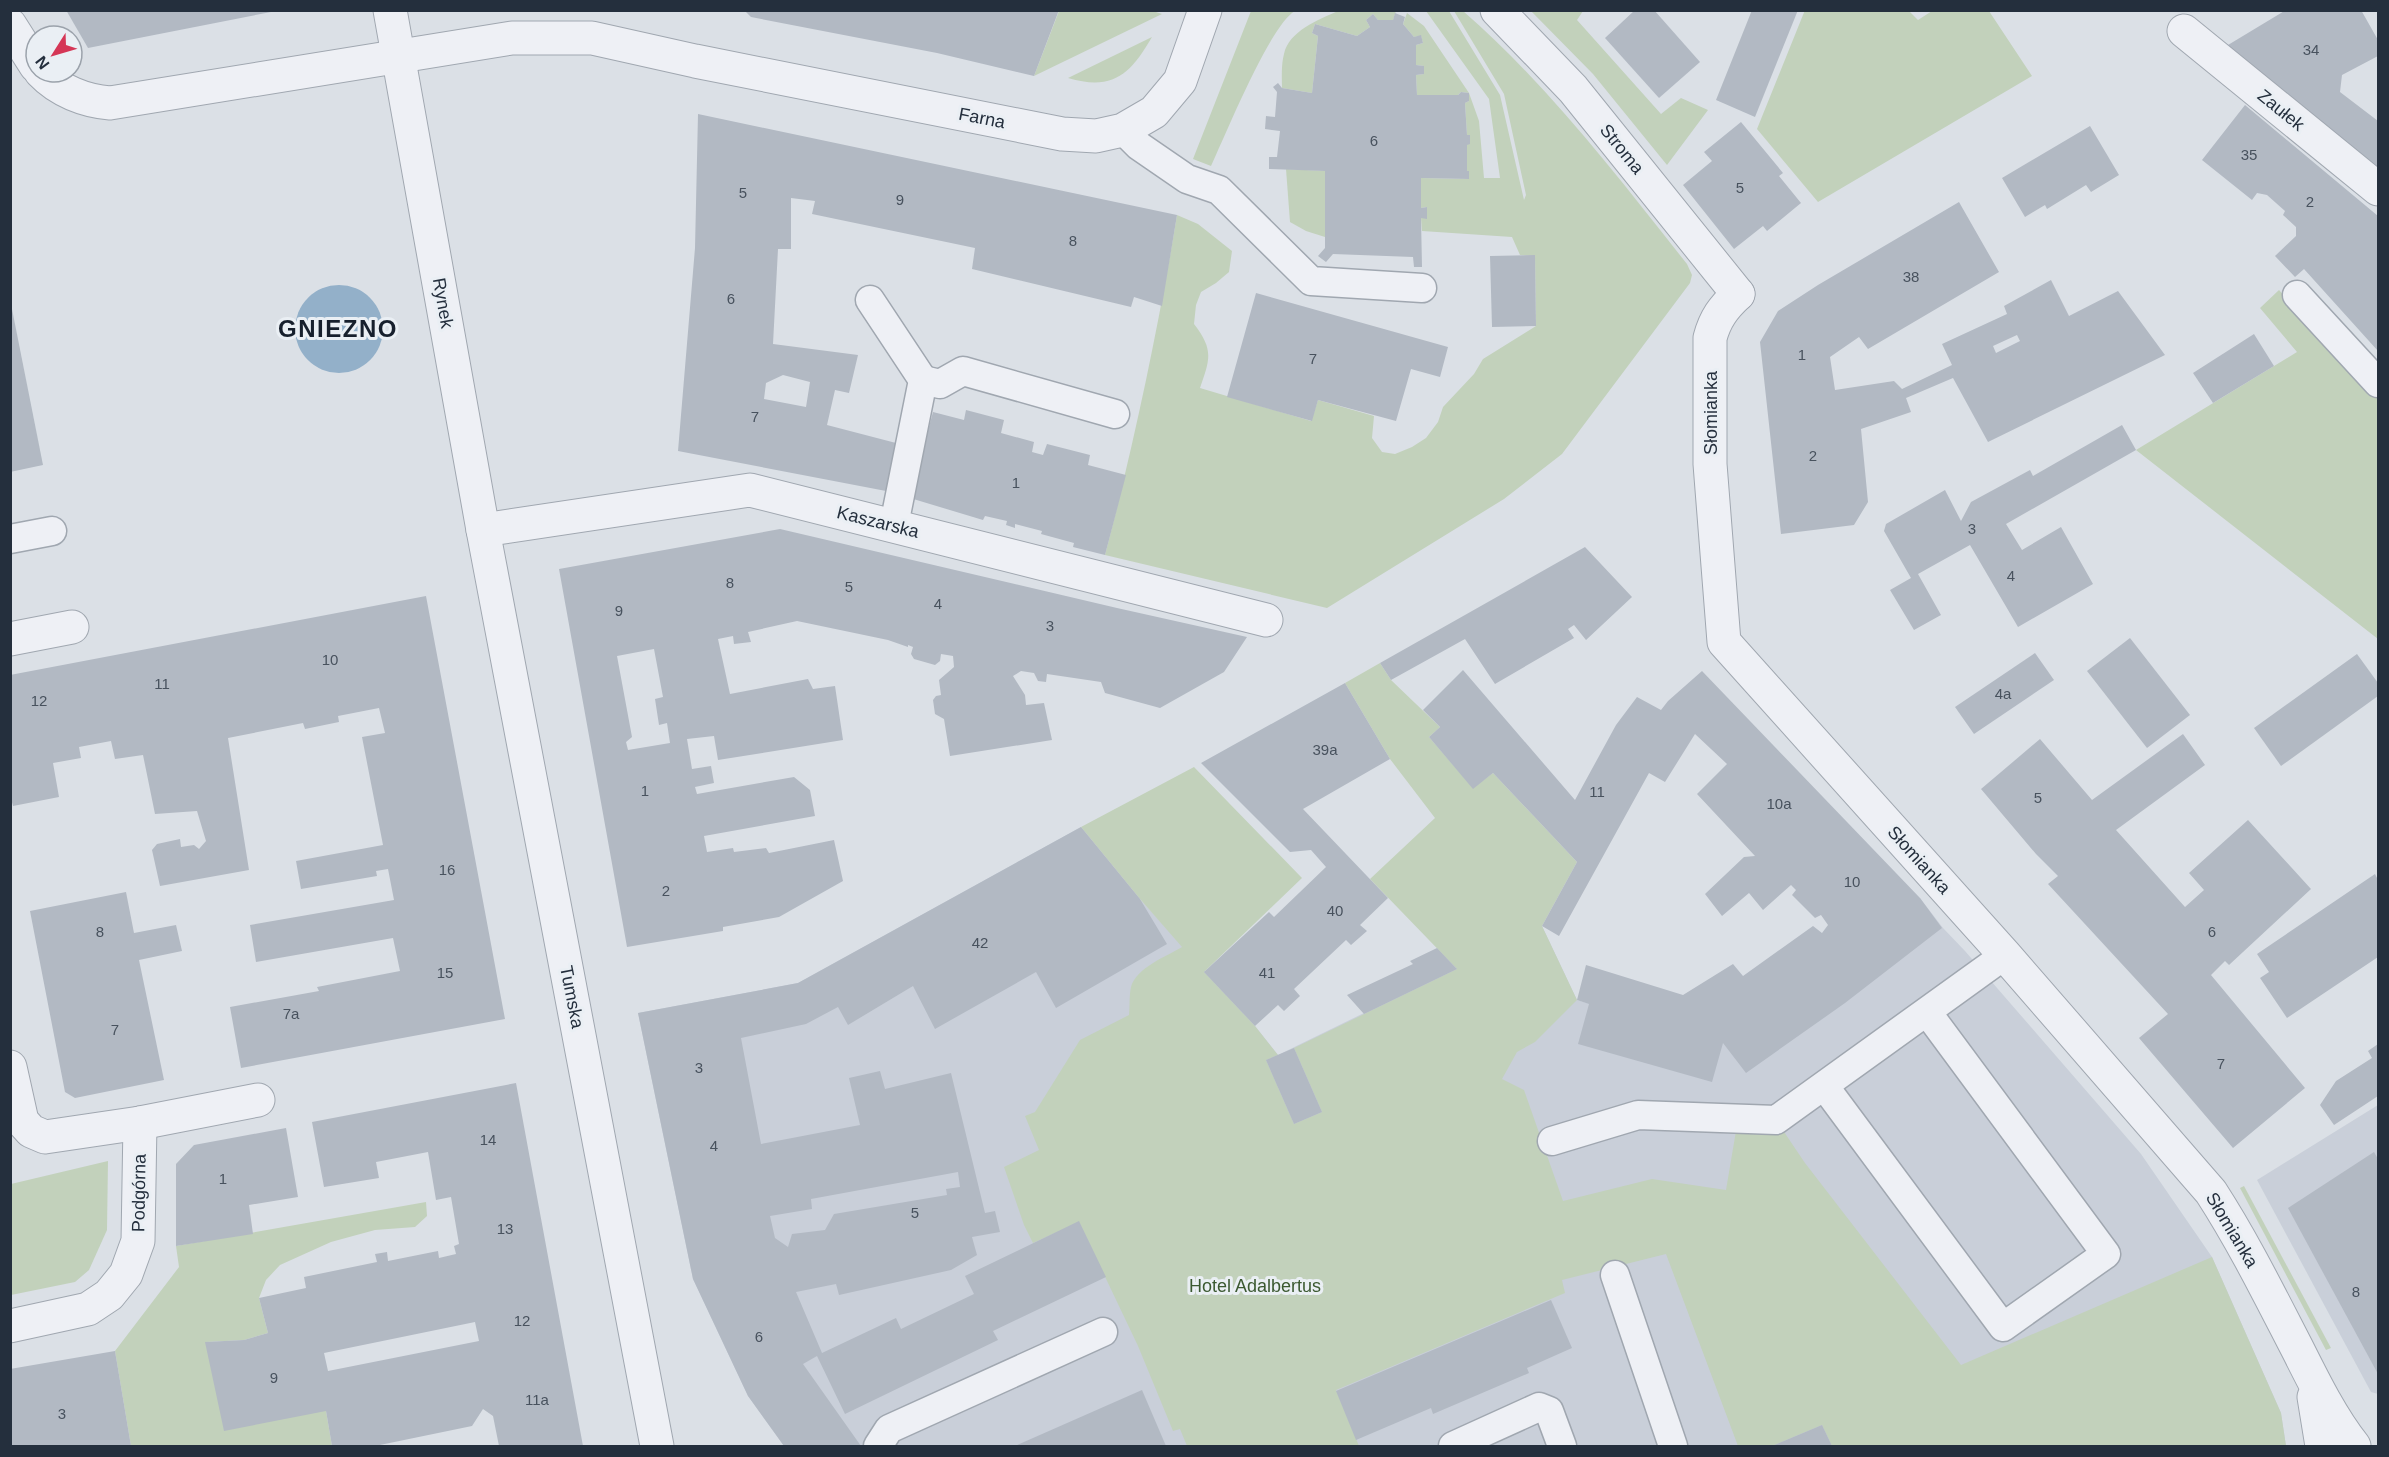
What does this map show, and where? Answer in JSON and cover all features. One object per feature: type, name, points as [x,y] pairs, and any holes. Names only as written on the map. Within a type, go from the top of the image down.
[{"type":"street","name":"Rynek","points":[[390,10],[485,539]]},
{"type":"street","name":"Farna","points":[[399,57],[512,38],[592,38],[695,61],[1062,134],[1096,136],[1123,129],[1154,112],[1180,81],[1206,10]]},
{"type":"street","name":"Stroma","points":[[1497,10],[1573,89],[1738,294]]},
{"type":"street","points":[[10,25],[24,47]]},
{"type":"street","name":"Zaułek","points":[[2184,32],[2379,189]]},
{"type":"street","points":[[56,84],[92,102],[110,103],[399,57]]},
{"type":"street","name":"Słomianka","points":[[1738,294],[1723,308],[1715,321],[1710,338],[1710,464],[1724,642],[2004,955],[2211,1192],[2236,1231],[2342,1431],[2354,1446]]},
{"type":"street","name":"Kaszarska","points":[[485,539],[750,490],[1266,620]]},
{"type":"street","name":"Tumska","points":[[485,539],[657,1446]]},
{"type":"street","points":[[10,639],[72,627]]},
{"type":"street","points":[[10,1067],[22,1121],[31,1131],[45,1137],[140,1123],[258,1100]]},
{"type":"street","name":"Podgórna","points":[[10,1326],[88,1309],[109,1295],[126,1274],[138,1241],[140,1123]]},
{"type":"street","name":"Słomianka","points":[[2311,1375],[2322,1446]]},
{"type":"lane","points":[[1123,129],[1138,146],[1187,179],[1219,190],[1311,281],[1422,288]]},
{"type":"lane","points":[[2297,295],[2379,382]]},
{"type":"lane","points":[[870,300],[923,380],[940,384],[963,371],[1115,414]]},
{"type":"lane","points":[[894,525],[923,380]]},
{"type":"lane","points":[[10,538],[52,531]]},
{"type":"lane","points":[[1552,1141],[1638,1115],[1776,1120],[1825,1087],[2004,955]]},
{"type":"lane","points":[[1825,1087],[2002,1327],[2106,1254],[1927,1012]]},
{"type":"lane","points":[[1615,1275],[1673,1446]]},
{"type":"lane","points":[[878,1446],[889,1429],[1102,1332]]},
{"type":"lane","points":[[1453,1446],[1539,1407],[1549,1411],[1562,1446]]},
{"type":"shaded area","points":[[1081,827],[1140,899],[1255,1026],[1278,1055],[1542,926],[1577,1000],[1723,1043],[1920,898],[1943,928],[2141,1154],[2212,1257],[2281,1413],[2286,1446],[784,1446],[748,1396],[693,1279],[638,1013],[798,983]]},
{"type":"shaded area","points":[[2378,1105],[2378,1394],[2371,1392],[2257,1180]]},
{"type":"green space","points":[[1150,10],[1162,14],[1034,76],[1059,11]]},
{"type":"green space","points":[[1805,10],[1909,11],[1918,20],[1932,11],[1989,11],[2032,76],[1818,202],[1757,129]]},
{"type":"green space","points":[[1251,11],[1295,11],[1285,20],[1261,58],[1211,166],[1193,159]]},
{"type":"green space","points":[[1338,11],[1396,11],[1393,20],[1378,20],[1373,14],[1366,20],[1370,27],[1357,36],[1315,24],[1312,33],[1318,36],[1312,93],[1282,88],[1283,58],[1292,39],[1305,27]]},
{"type":"green space","points":[[1426,11],[1449,11],[1500,95],[1524,200],[1526,195],[1504,94],[1454,11],[1463,11],[1494,40],[1524,69],[1581,132],[1687,264],[1692,275],[1690,283],[1562,454],[1504,499],[1327,608],[1105,555],[1145,386],[1177,215],[1198,224],[1232,251],[1229,272],[1201,292],[1196,305],[1194,324],[1205,341],[1208,355],[1200,388],[1311,421],[1318,400],[1374,416],[1372,438],[1382,452],[1395,454],[1426,438],[1438,422],[1443,407],[1474,374],[1483,359],[1536,326],[1535,256],[1520,255],[1512,237],[1422,231],[1421,218],[1427,218],[1427,207],[1421,208],[1421,178],[1469,179],[1467,145],[1470,135],[1467,135],[1465,103],[1469,101],[1469,93],[1479,121],[1484,178],[1500,178],[1489,99]]},
{"type":"green space","points":[[1531,11],[1583,11],[1577,20],[1661,114],[1681,98],[1708,110],[1667,165],[1593,74]]},
{"type":"green space","points":[[1407,13],[1424,26],[1469,93],[1417,95],[1416,75],[1424,74],[1424,66],[1416,65],[1416,45],[1423,43],[1421,36],[1414,37],[1403,24]]},
{"type":"green space","points":[[1152,37],[1136,61],[1118,77],[1097,82],[1083,82],[1068,78]]},
{"type":"green space","points":[[1286,169],[1325,171],[1325,237],[1306,231],[1290,222]]},
{"type":"green space","points":[[2279,290],[2378,399],[2378,639],[2136,450],[2297,352],[2260,308]]},
{"type":"green space","name":"Hotel Adalbertus","points":[[1380,663],[1391,680],[1440,727],[1429,737],[1473,788],[1493,773],[1577,862],[1542,926],[1577,1000],[1535,1042],[1517,1052],[1502,1079],[1524,1090],[1563,1201],[1652,1179],[1726,1190],[1738,1119],[1776,1120],[1805,1163],[1961,1365],[2212,1257],[2281,1413],[2286,1446],[1832,1446],[1822,1425],[1772,1446],[1738,1446],[1666,1254],[1562,1280],[1565,1293],[1336,1390],[1359,1446],[1187,1446],[1180,1429],[1173,1431],[1138,1346],[1079,1222],[1033,1243],[1024,1225],[1004,1167],[1039,1150],[1025,1116],[1035,1112],[1080,1040],[1129,1015],[1130,990],[1134,980],[1145,968],[1182,947],[1081,827],[1194,767],[1302,878],[1204,972],[1255,1026],[1278,1055],[1266,1060],[1294,1124],[1322,1112],[1294,1048],[1457,969],[1370,879],[1435,818],[1390,759],[1345,683]]},
{"type":"green space","points":[[108,1161],[107,1230],[89,1270],[75,1282],[11,1295],[11,1184]]},
{"type":"green space","points":[[2244,1186],[2331,1348],[2326,1350],[2240,1188]]},
{"type":"green space","points":[[426,1202],[427,1216],[415,1227],[375,1230],[331,1242],[280,1265],[266,1280],[259,1298],[268,1333],[244,1340],[206,1342],[326,1411],[332,1446],[131,1446],[115,1351],[179,1267],[176,1246]]},
{"type":"water","points":[[339,285],[356,288],[370,298],[380,312],[383,329],[380,346],[370,360],[356,370],[339,373],[322,370],[308,360],[298,346],[295,329],[298,312],[308,298],[322,288]]},
{"type":"building","points":[[66,10],[270,10],[271,12],[88,48],[84,41],[84,24],[74,24]]},
{"type":"building","points":[[744,10],[1059,10],[1034,76],[937,53],[751,17]]},
{"type":"building","points":[[1635,10],[1654,10],[1700,62],[1659,98],[1605,38]]},
{"type":"building","points":[[1752,10],[1798,10],[1755,117],[1716,100]]},
{"type":"building","points":[[2286,10],[2361,10],[2378,40],[2378,56],[2342,75],[2340,92],[2378,121],[2378,172],[2237,60],[2228,45]]},
{"type":"building","points":[[1395,13],[1405,17],[1403,24],[1414,37],[1421,35],[1423,43],[1416,45],[1416,65],[1424,66],[1424,74],[1416,75],[1417,95],[1469,93],[1469,101],[1465,103],[1467,135],[1470,135],[1470,144],[1467,145],[1469,179],[1421,178],[1421,208],[1427,207],[1427,219],[1421,218],[1422,267],[1414,267],[1413,257],[1333,254],[1326,262],[1318,256],[1325,248],[1325,171],[1269,169],[1269,157],[1277,157],[1280,131],[1265,129],[1266,116],[1275,117],[1277,92],[1273,87],[1278,83],[1282,88],[1312,93],[1318,36],[1312,33],[1315,24],[1357,36],[1370,27],[1366,20],[1373,14],[1378,20],[1393,20]]},
{"type":"building","points":[[2245,105],[2378,216],[2378,351],[2304,269],[2295,277],[2275,256],[2296,236],[2296,227],[2283,215],[2285,211],[2267,195],[2257,193],[2252,200],[2202,160]]},
{"type":"building","points":[[698,114],[1177,215],[1162,306],[1134,297],[1131,307],[972,269],[975,248],[812,214],[815,201],[791,198],[791,249],[778,249],[773,344],[858,355],[849,393],[835,390],[827,425],[896,443],[886,491],[678,451],[695,248]],"holes":[[[783,375],[810,382],[806,407],[764,399],[766,383]]]},
{"type":"building","points":[[1741,122],[1783,173],[1779,176],[1801,203],[1767,231],[1763,226],[1734,249],[1683,185],[1712,161],[1704,152]]},
{"type":"building","points":[[2090,126],[2119,175],[2091,192],[2086,185],[2047,209],[2045,205],[2025,217],[2002,178]]},
{"type":"building","points":[[1959,202],[1999,272],[1868,349],[1859,337],[1830,357],[1835,390],[1894,381],[1902,389],[1952,365],[1942,344],[2007,314],[2004,306],[2051,280],[2069,316],[2118,291],[2165,355],[1988,442],[1953,378],[1906,398],[1911,412],[1861,429],[1868,502],[1854,525],[1781,534],[1760,342],[1778,311]],"holes":[[[2017,335],[2020,341],[1996,353],[1993,346]]]},
{"type":"building","points":[[1535,255],[1536,326],[1492,327],[1490,256]]},
{"type":"building","points":[[1256,293],[1448,347],[1440,377],[1411,369],[1396,421],[1318,400],[1312,421],[1227,397]]},
{"type":"building","points":[[10,299],[43,465],[10,472]]},
{"type":"building","points":[[2254,334],[2274,366],[2213,403],[2193,373]]},
{"type":"building","points":[[966,410],[1004,420],[1001,433],[1034,442],[1032,452],[1043,455],[1047,444],[1090,455],[1088,465],[1126,475],[1105,555],[1073,547],[1074,543],[1041,534],[1042,531],[1015,524],[1015,528],[1006,525],[1007,521],[985,516],[983,520],[910,498],[933,412],[964,420]]},
{"type":"building","points":[[2122,425],[2136,450],[2006,524],[2022,550],[2061,527],[2093,584],[2018,627],[1970,545],[1918,574],[1941,615],[1914,630],[1890,590],[1911,578],[1884,531],[1886,524],[1945,490],[1961,521],[1971,502],[2030,470],[2033,476]]},
{"type":"building","points":[[780,529],[1247,637],[1224,672],[1160,708],[1105,693],[1101,682],[1047,674],[1046,682],[1038,681],[1034,673],[1021,671],[1013,676],[1025,695],[1026,705],[1044,703],[1052,740],[950,756],[944,719],[935,714],[933,700],[936,696],[941,695],[939,680],[954,667],[953,656],[941,654],[940,661],[935,665],[914,659],[911,654],[913,647],[908,645],[908,647],[888,640],[797,621],[748,632],[751,642],[734,644],[733,636],[718,639],[730,694],[808,679],[813,689],[835,686],[843,740],[718,760],[714,736],[687,739],[692,769],[711,766],[714,783],[695,787],[697,794],[794,777],[810,790],[815,816],[704,836],[707,852],[733,848],[734,852],[766,848],[769,853],[834,840],[843,881],[779,917],[723,927],[723,931],[627,947],[559,569]],"holes":[[[654,649],[663,697],[655,699],[659,725],[667,723],[670,743],[628,750],[626,742],[632,737],[617,656]]]},
{"type":"building","points":[[1585,547],[1632,597],[1586,640],[1574,625],[1568,629],[1574,638],[1495,684],[1465,639],[1391,680],[1380,663]]},
{"type":"building","points":[[426,596],[505,1019],[241,1068],[230,1007],[319,991],[317,987],[400,971],[393,938],[256,962],[250,925],[394,900],[388,869],[376,871],[377,876],[301,889],[296,861],[383,845],[362,737],[385,733],[379,708],[338,716],[339,722],[305,729],[303,723],[228,738],[249,870],[160,886],[152,850],[157,844],[180,839],[181,847],[194,845],[199,849],[206,841],[197,811],[155,814],[143,755],[115,759],[111,741],[79,747],[81,758],[53,763],[59,797],[13,806],[10,795],[10,675]]},
{"type":"building","points":[[2130,638],[2190,715],[2147,748],[2087,671]]},
{"type":"building","points":[[2035,653],[2054,680],[1974,734],[1955,707]]},
{"type":"building","points":[[2357,654],[2378,683],[2378,696],[2281,766],[2254,728]]},
{"type":"building","points":[[1463,670],[1575,800],[1616,725],[1637,697],[1661,710],[1702,671],[1920,898],[1942,928],[1845,1003],[1746,1073],[1723,1043],[1712,1082],[1578,1044],[1589,1004],[1577,1000],[1586,965],[1683,995],[1733,964],[1743,976],[1813,926],[1822,933],[1828,925],[1821,915],[1815,918],[1792,895],[1796,890],[1791,885],[1763,910],[1749,893],[1722,916],[1705,894],[1744,857],[1755,856],[1697,794],[1727,764],[1695,734],[1665,782],[1649,773],[1559,936],[1542,926],[1577,862],[1493,773],[1473,789],[1429,737],[1440,727],[1423,710]]},
{"type":"building","points":[[1345,683],[1390,759],[1303,809],[1388,898],[1360,925],[1367,931],[1351,945],[1346,940],[1294,989],[1300,996],[1284,1011],[1278,1005],[1255,1026],[1204,972],[1269,912],[1274,917],[1326,867],[1311,850],[1290,852],[1201,763]]},
{"type":"building","points":[[2183,734],[2205,765],[2116,830],[2185,907],[2204,890],[2189,873],[2248,820],[2311,889],[2229,965],[2225,961],[2211,975],[2305,1088],[2233,1148],[2139,1038],[2168,1014],[2048,884],[2058,876],[2036,854],[1981,789],[2040,739],[2092,800]]},
{"type":"building","points":[[1081,827],[1140,899],[1167,944],[1056,1008],[1036,972],[935,1029],[913,986],[848,1025],[838,1007],[806,1024],[741,1038],[761,1144],[860,1125],[849,1078],[880,1071],[885,1089],[951,1073],[985,1213],[995,1211],[1000,1232],[972,1237],[977,1255],[951,1270],[839,1295],[836,1284],[796,1292],[822,1353],[896,1318],[901,1329],[974,1294],[965,1276],[1079,1221],[1106,1277],[993,1331],[998,1340],[845,1414],[817,1356],[803,1364],[861,1446],[784,1446],[748,1396],[693,1279],[638,1013],[798,983]],"holes":[[[958,1172],[960,1187],[946,1189],[947,1195],[834,1214],[825,1230],[792,1234],[788,1247],[775,1238],[770,1216],[812,1209],[811,1199]]]},
{"type":"building","points":[[2375,874],[2378,880],[2378,957],[2287,1018],[2260,978],[2269,972],[2257,954]]},
{"type":"building","points":[[126,892],[134,933],[176,925],[182,951],[139,960],[164,1080],[75,1098],[65,1092],[30,911]]},
{"type":"building","points":[[1437,948],[1457,969],[1364,1014],[1347,995],[1413,964],[1410,961]]},
{"type":"building","points":[[2378,1044],[2378,1096],[2334,1125],[2320,1105],[2336,1081],[2372,1058],[2368,1051]]},
{"type":"building","points":[[1294,1048],[1322,1112],[1294,1124],[1266,1060]]},
{"type":"building","points":[[516,1083],[583,1446],[499,1446],[493,1416],[483,1409],[472,1426],[375,1446],[332,1446],[326,1411],[224,1431],[205,1342],[244,1340],[268,1333],[259,1298],[306,1288],[304,1277],[377,1262],[375,1254],[387,1252],[388,1261],[438,1251],[439,1258],[456,1254],[454,1246],[459,1244],[451,1197],[436,1200],[428,1152],[376,1162],[379,1178],[324,1187],[312,1122]],"holes":[[[475,1322],[479,1341],[328,1371],[324,1353]]]},
{"type":"building","points":[[286,1128],[298,1197],[249,1205],[253,1234],[176,1246],[176,1164],[194,1145]]},
{"type":"building","points":[[2374,1152],[2378,1159],[2378,1374],[2288,1208]]},
{"type":"building","points":[[1551,1300],[1572,1348],[1527,1368],[1529,1373],[1433,1414],[1431,1408],[1356,1440],[1336,1391]]},
{"type":"building","points":[[115,1351],[131,1446],[10,1446],[10,1369]]},
{"type":"building","points":[[1142,1390],[1166,1446],[1015,1446]]},
{"type":"building","points":[[1822,1425],[1832,1446],[1772,1446]]},
{"type":"district","name":"GNIEZNO","points":[[338,328]]}]
